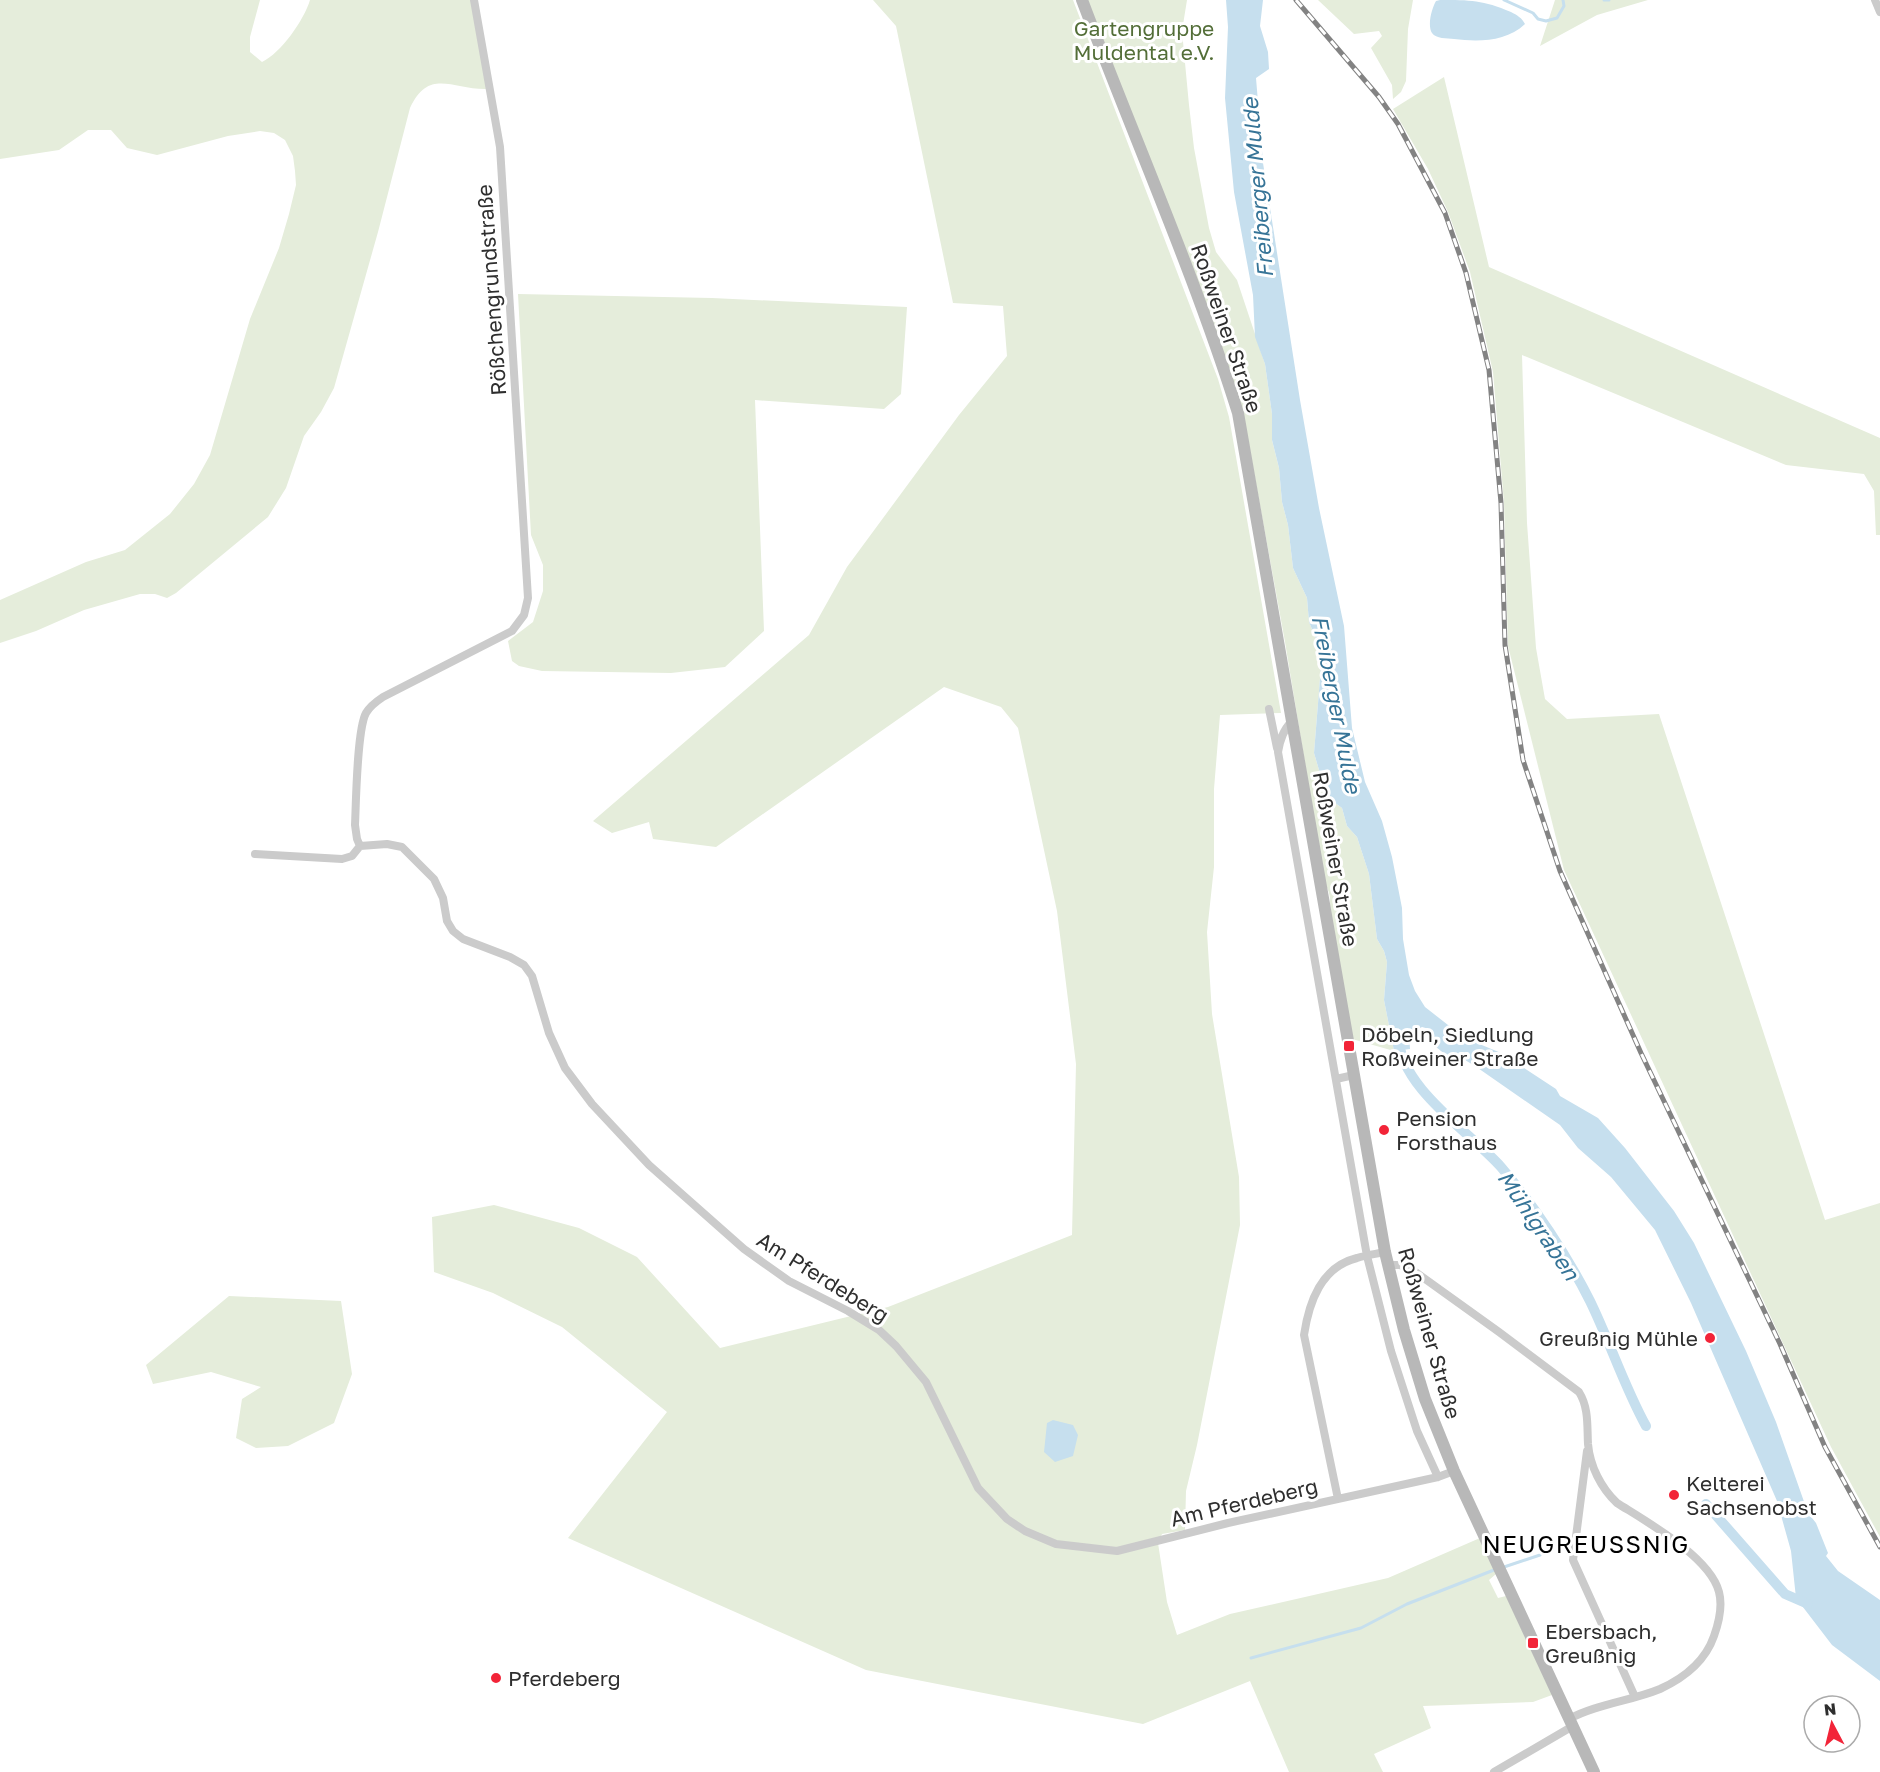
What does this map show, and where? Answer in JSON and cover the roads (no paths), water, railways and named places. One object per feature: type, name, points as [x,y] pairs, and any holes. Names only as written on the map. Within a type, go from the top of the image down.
[{"type":"main road","name":"Roßweiner Straße","points":[[1082,0],[1192,284],[1238,413],[1385,1252],[1404,1330],[1425,1399],[1454,1471],[1594,1772]]},
{"type":"street","name":"Rößchengrundstraße","points":[[360,846],[355,825],[361,737],[363,720],[367,712],[383,697],[512,632],[524,615],[528,598],[500,147],[474,0]]},
{"type":"street","points":[[1875,0],[1880,12]]},
{"type":"street","points":[[1269,709],[1367,1256],[1391,1351],[1417,1431],[1438,1477]]},
{"type":"street","points":[[1278,752],[1283,733],[1292,721]]},
{"type":"street","name":"Am Pferdeberg","points":[[360,846],[387,844],[402,847],[434,879],[442,898],[447,921],[453,931],[463,939],[510,957],[524,965],[532,976],[549,1033],[565,1068],[592,1104],[649,1165],[744,1249],[789,1281],[879,1330],[896,1346],[926,1382],[978,1488],[1007,1519],[1025,1531],[1056,1544],[1117,1551],[1228,1523],[1438,1477],[1454,1471]]},
{"type":"street","points":[[255,854],[342,859],[352,856],[360,846]]},
{"type":"street","points":[[1336,1079],[1354,1075]]},
{"type":"street","points":[[1353,1177],[1371,1174]]},
{"type":"street","points":[[1338,1499],[1304,1335],[1307,1314],[1323,1280],[1331,1271],[1347,1261],[1385,1252]]},
{"type":"street","points":[[1388,1265],[1400,1265],[1414,1271],[1579,1392],[1584,1401],[1588,1420],[1588,1447],[1573,1560],[1635,1698]]},
{"type":"street","points":[[1494,1772],[1571,1723],[1660,1689],[1697,1666],[1710,1647],[1721,1617],[1719,1591],[1706,1570],[1689,1551],[1617,1503],[1608,1494],[1592,1463],[1588,1447]]},
{"type":"water","name":"Freiberger Mulde","points":[[1226,0],[1263,0],[1260,26],[1268,52],[1269,69],[1256,78],[1263,163],[1300,400],[1319,508],[1344,626],[1352,728],[1365,782],[1382,821],[1392,857],[1402,908],[1403,939],[1409,975],[1415,991],[1425,1007],[1448,1025],[1477,1043],[1501,1053],[1556,1089],[1560,1096],[1598,1118],[1625,1148],[1674,1211],[1694,1243],[1746,1351],[1776,1422],[1808,1513],[1816,1523],[1828,1553],[1826,1556],[1838,1571],[1880,1600],[1880,1681],[1832,1645],[1796,1598],[1791,1551],[1777,1501],[1691,1303],[1655,1230],[1611,1177],[1578,1148],[1560,1125],[1475,1066],[1460,1057],[1446,1055],[1436,1047],[1429,1029],[1422,1027],[1409,1034],[1410,1049],[1394,1051],[1384,1000],[1387,962],[1377,939],[1369,874],[1357,837],[1347,826],[1342,808],[1327,797],[1314,753],[1321,666],[1317,641],[1309,622],[1307,598],[1293,568],[1279,468],[1272,440],[1272,414],[1265,364],[1255,337],[1253,295],[1234,192],[1225,98],[1228,27]]},
{"type":"water","points":[[1440,0],[1492,5],[1515,14],[1525,24],[1509,34],[1491,39],[1439,37],[1432,33],[1430,21],[1434,4]]},
{"type":"water","points":[[1053,1420],[1073,1425],[1078,1435],[1073,1456],[1055,1462],[1044,1452],[1047,1423]]},
{"type":"waterway","points":[[1504,0],[1546,21],[1557,18],[1564,6],[1563,0]]},
{"type":"waterway","points":[[1604,0],[1609,0]]},
{"type":"waterway","name":"Mühlgraben","points":[[1399,1037],[1402,1055],[1410,1073],[1423,1091],[1501,1167],[1561,1249],[1590,1301],[1646,1426]]},
{"type":"waterway","name":"Mühlgraben","points":[[1706,1504],[1785,1594],[1808,1604]]},
{"type":"waterway","points":[[1504,1567],[1540,1555]]},
{"type":"waterway","points":[[1251,1658],[1361,1628],[1407,1604],[1494,1570]]},
{"type":"railway","points":[[1296,0],[1379,97],[1398,124],[1445,213],[1466,273],[1489,370],[1501,503],[1505,645],[1523,760],[1560,871],[1641,1053],[1780,1344],[1825,1447],[1880,1547]]},
{"type":"place","name":"Döbeln, Siedlung Roßweiner Straße","points":[[1349,1046]]},
{"type":"place","name":"Pension Forsthaus","points":[[1384,1130]]},
{"type":"place","name":"Greußnig Mühle","points":[[1710,1338]]},
{"type":"place","name":"Kelterei Sachsenobst","points":[[1674,1495]]},
{"type":"place","name":"Ebersbach, Greußnig","points":[[1533,1643]]},
{"type":"place","name":"Pferdeberg","points":[[496,1678]]},
{"type":"district","name":"NEUGREUSSNIG","points":[[1586,1543]]},
{"type":"park label","name":"Gartengruppe Muldental e.V.","points":[[1144,40]]}]
